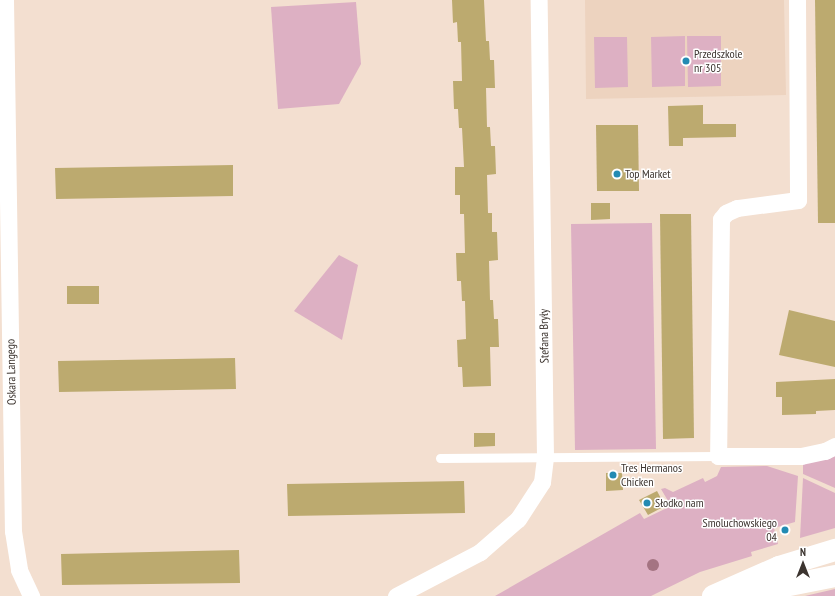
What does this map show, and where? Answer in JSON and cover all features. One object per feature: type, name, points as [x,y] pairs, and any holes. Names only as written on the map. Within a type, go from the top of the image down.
[{"type":"main road","points":[[714,596],[779,567],[835,550]]},
{"type":"main road","points":[[734,596],[835,576]]},
{"type":"street","name":"Oskara Langego","points":[[5,0],[13,531],[19,570],[31,596]]},
{"type":"street","name":"Stefana Bryły","points":[[396,596],[480,552],[518,519],[542,482],[545,457],[539,0]]},
{"type":"street","points":[[797,0],[798,200],[737,208],[726,213],[721,219],[718,456],[801,456],[824,451],[835,446]]},
{"type":"lane","points":[[440,458],[718,456]]},
{"type":"shaded area","name":"Przedszkole nr 305","points":[[585,0],[784,0],[786,95],[586,99]]},
{"type":"shaded area","points":[[356,2],[361,64],[339,104],[278,109],[271,7]]},
{"type":"shaded area","points":[[685,36],[685,86],[652,87],[651,37]]},
{"type":"shaded area","points":[[687,36],[721,36],[721,86],[688,87]]},
{"type":"shaded area","points":[[594,37],[627,37],[628,87],[595,88]]},
{"type":"shaded area","points":[[652,223],[656,449],[575,450],[571,224]]},
{"type":"shaded area","points":[[339,255],[358,265],[342,340],[294,311]]},
{"type":"shaded area","points":[[835,456],[835,488],[803,474],[803,463]]},
{"type":"shaded area","points":[[767,466],[798,476],[795,522],[774,528],[778,544],[751,552],[752,556],[700,572],[651,596],[495,596],[640,513],[644,519],[671,506],[661,489],[665,488],[673,492],[703,478],[705,482],[717,476],[721,467]]},
{"type":"shaded area","points":[[803,478],[835,493],[835,528],[800,538]]},
{"type":"shaded area","points":[[835,589],[835,596],[805,596]]},
{"type":"building","points":[[452,0],[484,0],[486,41],[489,41],[490,60],[494,60],[495,88],[486,88],[487,127],[490,127],[491,146],[495,146],[496,174],[487,175],[488,213],[492,213],[492,232],[497,232],[498,260],[489,261],[490,300],[493,300],[494,319],[498,319],[499,347],[490,347],[491,386],[463,387],[462,367],[458,367],[457,340],[466,339],[465,301],[462,301],[461,281],[457,281],[456,253],[465,253],[464,214],[460,214],[460,195],[455,195],[455,167],[464,167],[462,128],[459,128],[458,109],[454,109],[453,81],[462,81],[461,42],[458,42],[457,22],[453,23]]},
{"type":"building","points":[[815,0],[835,0],[835,223],[818,223]]},
{"type":"building","points":[[703,105],[703,124],[736,124],[736,137],[683,138],[683,146],[669,146],[668,106]]},
{"type":"building","points":[[596,125],[638,125],[639,191],[597,191]]},
{"type":"building","points":[[233,165],[233,196],[56,199],[55,168]]},
{"type":"building","points":[[591,203],[610,203],[610,219],[591,220]]},
{"type":"building","points":[[660,214],[691,214],[694,438],[663,439]]},
{"type":"building","points":[[67,286],[99,286],[99,304],[67,304]]},
{"type":"building","points":[[789,310],[835,321],[835,367],[779,355]]},
{"type":"building","points":[[235,358],[236,389],[59,392],[58,361]]},
{"type":"building","points":[[835,379],[835,410],[816,411],[816,414],[782,415],[782,397],[776,397],[776,382]]},
{"type":"building","points":[[474,433],[495,433],[495,446],[474,447]]},
{"type":"building","points":[[606,473],[622,473],[623,490],[606,491]]},
{"type":"building","points":[[464,481],[465,513],[288,516],[287,484]]},
{"type":"building","points":[[657,491],[665,506],[648,515],[639,500]]},
{"type":"building","points":[[239,550],[240,583],[62,585],[61,554]]},
{"type":"place","name":"Przedszkole nr 305","points":[[686,61]]},
{"type":"place","name":"Top Market","points":[[617,174]]},
{"type":"place","name":"Tres Hermanos Chicken","points":[[613,475]]},
{"type":"place","name":"Słodko nam","points":[[647,503]]},
{"type":"place","name":"Smoluchowskiego 04","points":[[785,530]]}]
